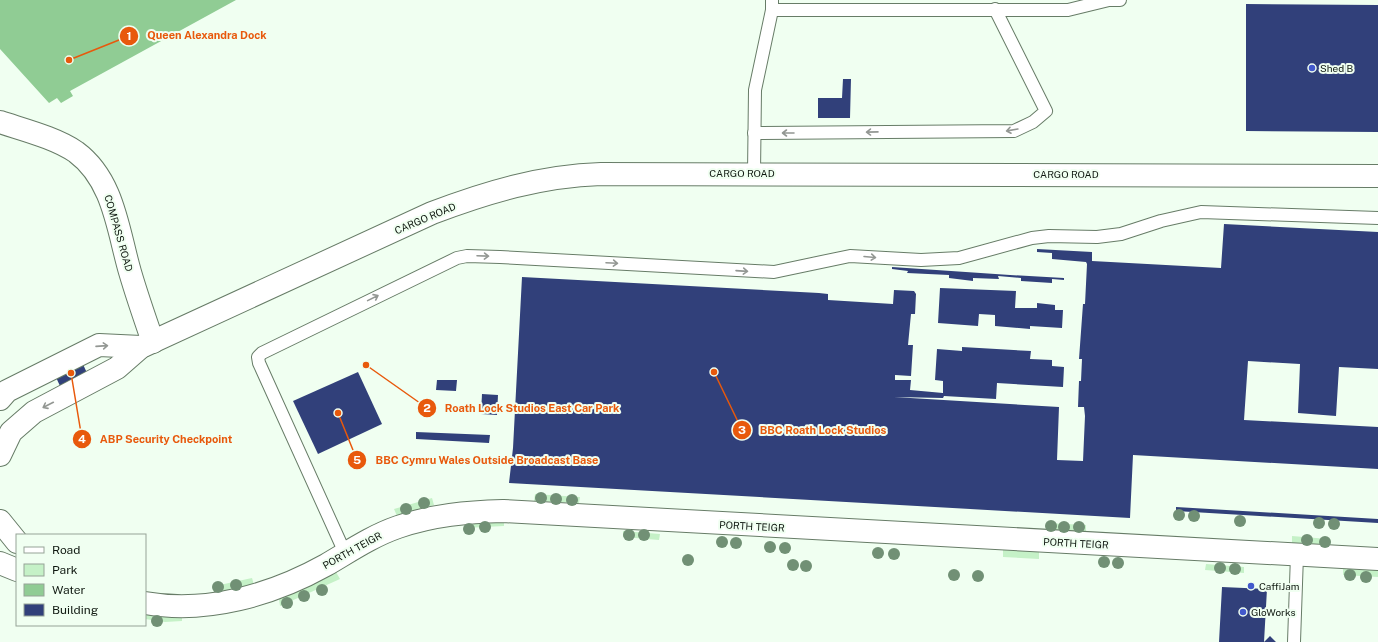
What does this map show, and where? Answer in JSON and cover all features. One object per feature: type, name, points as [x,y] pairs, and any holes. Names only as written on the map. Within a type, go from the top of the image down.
[{"type":"street","name":"COMPASS ROAD","points":[[7,124],[64,145],[77,152],[104,184],[110,198],[147,344]]},
{"type":"street","name":"CARGO ROAD","points":[[147,344],[432,214],[502,188],[534,180],[579,174],[754,173],[1378,176]]},
{"type":"street","points":[[2,395],[99,345],[147,344]]},
{"type":"street","points":[[0,455],[11,432],[34,412],[117,368],[147,344]]},
{"type":"street","name":"PORTH TEIGR","points":[[146,603],[169,606],[210,604],[262,593],[308,575],[380,534],[436,516],[469,512],[503,511],[1378,559]]},
{"type":"street","points":[[0,520],[16,541]]},
{"type":"street","points":[[0,563],[16,570]]},
{"type":"lane","points":[[754,173],[755,90],[772,5],[1068,10],[1109,0],[1120,0]]},
{"type":"lane","points":[[754,133],[1014,131],[1033,122],[1046,111],[995,9]]},
{"type":"lane","points":[[345,553],[259,363],[258,357],[262,352],[339,316],[351,308],[445,264],[467,256],[774,272],[850,256],[921,260],[959,258],[1021,240],[1055,236],[1097,237],[1121,234],[1161,221],[1201,212],[1378,218]]},
{"type":"lane","points":[[1294,642],[1298,555]]},
{"type":"green space","points":[[535,494],[580,497],[579,503],[534,501]]},
{"type":"green space","points":[[432,498],[434,505],[397,516],[394,509]]},
{"type":"green space","points":[[465,521],[504,521],[504,526],[465,528]]},
{"type":"green space","points":[[1046,523],[1086,525],[1086,533],[1046,530]]},
{"type":"green space","points":[[623,531],[660,534],[659,540],[623,537]]},
{"type":"green space","points":[[1292,536],[1328,539],[1327,546],[1292,543]]},
{"type":"green space","points":[[1003,550],[1039,552],[1039,559],[1003,557]]},
{"type":"green space","points":[[1206,564],[1244,567],[1244,573],[1205,570]]},
{"type":"green space","points":[[1343,568],[1378,570],[1378,577],[1343,575]]},
{"type":"green space","points":[[336,572],[340,579],[280,606],[279,599]]},
{"type":"green space","points":[[252,578],[254,585],[216,593],[215,586]]},
{"type":"green space","points":[[146,612],[182,614],[182,621],[165,622],[146,619]]},
{"type":"water","points":[[0,0],[236,0],[70,91],[73,96],[61,103],[57,98],[49,103],[0,49]]},
{"type":"building","name":"Shed B","points":[[1246,4],[1378,5],[1378,132],[1246,131]]},
{"type":"building","points":[[843,79],[851,79],[850,118],[818,118],[818,98],[842,98]]},
{"type":"building","points":[[1224,224],[1378,232],[1378,369],[1339,367],[1336,416],[1298,413],[1300,364],[1248,361],[1244,420],[1378,427],[1378,469],[1133,455],[1130,518],[509,483],[513,448],[522,277],[819,293],[828,294],[828,300],[893,304],[894,290],[914,291],[916,294],[915,314],[911,314],[908,345],[913,345],[911,376],[895,375],[895,380],[911,380],[910,390],[943,393],[943,381],[935,380],[937,349],[962,351],[962,347],[1031,351],[1030,359],[1052,360],[1052,366],[1064,367],[1063,387],[997,383],[996,399],[944,396],[943,398],[894,397],[1059,407],[1057,460],[1083,461],[1085,416],[1084,407],[1078,407],[1082,359],[1079,359],[1083,304],[1085,304],[1087,264],[1086,262],[1052,259],[1052,253],[1037,252],[1037,249],[1092,252],[1092,261],[1221,268]]},
{"type":"building","points":[[892,267],[1064,278],[1064,280],[1052,279],[1052,283],[1021,281],[1021,278],[998,276],[999,279],[973,278],[973,281],[949,278],[949,275],[907,273],[908,271],[892,269]]},
{"type":"building","points":[[940,288],[1016,291],[1015,308],[1037,308],[1037,303],[1055,305],[1055,310],[1063,310],[1062,328],[1030,326],[1030,329],[995,326],[995,315],[979,314],[978,326],[938,323]]},
{"type":"building","points":[[81,360],[87,373],[60,386],[54,373]]},
{"type":"building","points":[[358,372],[382,424],[318,454],[293,401]]},
{"type":"building","points":[[437,380],[457,380],[456,391],[436,390]]},
{"type":"building","points":[[482,394],[498,395],[497,415],[481,414]]},
{"type":"building","points":[[416,432],[490,435],[489,443],[416,439]]},
{"type":"building","points":[[1176,507],[1378,519],[1378,523],[1176,511]]},
{"type":"building","name":"GloWorks","points":[[1222,587],[1267,589],[1264,642],[1219,642]]},
{"type":"building","points":[[1270,636],[1276,642],[1264,642]]},
{"type":"place","name":"Queen Alexandra Dock","points":[[69,60]]},
{"type":"place","name":"Shed B","points":[[1312,68]]},
{"type":"place","name":"Roath Lock Studios East Car Park","points":[[366,365]]},
{"type":"place","name":"BBC Roath Lock Studios","points":[[714,372]]},
{"type":"place","name":"ABP Security Checkpoint","points":[[71,373]]},
{"type":"place","name":"BBC Cymru Wales Outside Broadcast Base","points":[[338,413]]},
{"type":"place","name":"CaffiJam","points":[[1251,586]]},
{"type":"place","name":"GloWorks","points":[[1243,612]]}]
